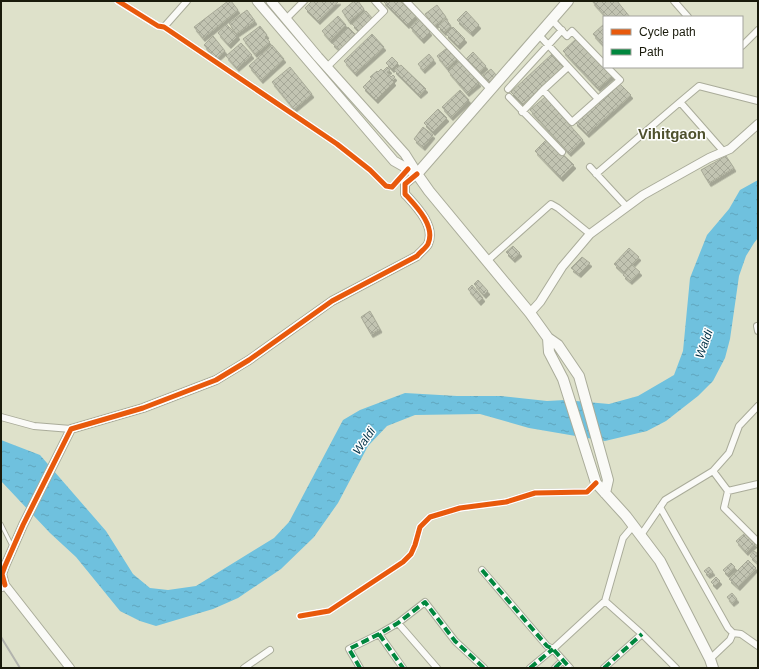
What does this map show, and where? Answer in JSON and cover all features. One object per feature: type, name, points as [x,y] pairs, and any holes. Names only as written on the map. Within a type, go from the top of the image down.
[{"type":"main road","points":[[257,1],[394,161],[417,174]]},
{"type":"main road","points":[[271,1],[327,67],[405,154],[429,190],[530,313],[548,338],[558,345],[579,376],[608,480],[605,493]]},
{"type":"main road","points":[[417,174],[568,1]]},
{"type":"main road","points":[[548,338],[549,352],[563,379],[596,483],[634,526],[660,561],[711,664]]},
{"type":"street","points":[[118,1],[158,26],[164,27],[337,144],[370,170],[386,186],[392,186],[408,169]]},
{"type":"street","points":[[164,27],[187,1]]},
{"type":"street","points":[[286,19],[304,1]]},
{"type":"street","points":[[327,67],[384,11],[375,1]]},
{"type":"street","points":[[406,1],[491,90]]},
{"type":"street","points":[[674,1],[687,16]]},
{"type":"street","points":[[552,20],[567,36],[572,31],[603,63]]},
{"type":"street","points":[[508,89],[562,30]]},
{"type":"street","points":[[743,45],[758,30]]},
{"type":"street","points":[[539,35],[598,99]]},
{"type":"street","points":[[522,112],[568,67]]},
{"type":"street","points":[[543,90],[572,122],[620,80],[608,68]]},
{"type":"street","points":[[596,174],[699,86],[758,101]]},
{"type":"street","points":[[509,97],[562,152]]},
{"type":"street","points":[[680,102],[724,152]]},
{"type":"street","points":[[530,313],[540,302],[562,267],[590,234],[649,191],[724,152],[739,142],[758,124]]},
{"type":"street","points":[[590,167],[627,207]]},
{"type":"street","points":[[1,417],[34,426],[71,430],[144,408],[216,380],[249,360],[332,301],[417,256],[428,244],[429,231],[423,214],[405,194],[405,184],[417,174]]},
{"type":"street","points":[[487,261],[551,204],[590,234]]},
{"type":"street","points":[[641,535],[665,500],[713,471],[729,453],[738,426],[758,406]]},
{"type":"street","points":[[70,668],[3,586],[2,574],[23,526],[71,430]]},
{"type":"street","points":[[713,471],[728,491]]},
{"type":"street","points":[[300,616],[329,611],[402,562],[410,554],[415,545],[420,527],[430,516],[460,508],[506,502],[535,493],[587,492],[596,483]]},
{"type":"street","points":[[728,491],[758,484]]},
{"type":"street","points":[[728,491],[724,508],[758,542]]},
{"type":"street","points":[[660,507],[728,628],[733,633],[741,634],[758,646]]},
{"type":"street","points":[[530,668],[553,649],[604,601],[623,538],[634,526]]},
{"type":"street","points":[[482,570],[548,646],[553,649],[570,668]]},
{"type":"street","points":[[604,601],[642,634],[676,668]]},
{"type":"street","points":[[360,668],[349,649],[398,623],[425,602],[456,641],[484,668]]},
{"type":"street","points":[[398,623],[437,668]]},
{"type":"street","points":[[711,664],[730,640],[733,633]]},
{"type":"street","points":[[379,634],[403,668]]},
{"type":"street","points":[[604,668],[642,634]]},
{"type":"street","points":[[244,668],[270,650]]},
{"type":"street","points":[[555,668],[563,660]]},
{"type":"lane","points":[[1,524],[13,548]]},
{"type":"water","name":"Waldi","points":[[758,180],[758,238],[746,256],[739,276],[730,339],[725,358],[713,381],[698,396],[666,421],[647,431],[605,441],[529,428],[480,414],[415,415],[387,426],[368,446],[338,503],[314,537],[281,569],[238,598],[213,609],[156,626],[140,621],[120,611],[76,557],[50,533],[1,481],[1,440],[40,455],[106,531],[133,574],[150,588],[168,590],[196,586],[274,538],[289,522],[343,420],[360,410],[405,393],[457,396],[501,396],[547,401],[565,400],[609,404],[638,396],[674,375],[683,351],[690,278],[707,235],[729,209],[740,190]]},
{"type":"building","points":[[228,1],[231,1],[238,10],[203,38],[194,27]]},
{"type":"building","points":[[312,1],[339,1],[318,21],[305,8]]},
{"type":"building","points":[[354,1],[358,1],[364,9],[349,21],[342,11]]},
{"type":"building","points":[[383,1],[400,1],[416,16],[407,25]]},
{"type":"building","points":[[592,1],[617,1],[629,16],[605,16]]},
{"type":"building","points":[[437,5],[446,17],[434,26],[425,14]]},
{"type":"building","points":[[247,10],[255,21],[236,34],[229,23]]},
{"type":"building","points":[[366,11],[373,19],[359,31],[352,24]]},
{"type":"building","points":[[466,11],[479,25],[471,33],[457,20]]},
{"type":"building","points":[[338,16],[346,25],[330,40],[322,31]]},
{"type":"building","points":[[419,19],[430,32],[422,40],[410,27]]},
{"type":"building","points":[[446,19],[451,26],[444,32],[438,26]]},
{"type":"building","points":[[226,24],[238,36],[229,45],[218,33]]},
{"type":"building","points":[[603,25],[603,45],[593,34]]},
{"type":"building","points":[[260,26],[267,35],[265,37],[270,42],[255,54],[243,39]]},
{"type":"building","points":[[348,27],[355,34],[340,50],[332,43]]},
{"type":"building","points":[[453,27],[465,39],[458,46],[446,34]]},
{"type":"building","points":[[372,34],[384,47],[355,73],[344,61]]},
{"type":"building","points":[[213,36],[225,51],[216,59],[204,45]]},
{"type":"building","points":[[576,39],[612,76],[598,88],[563,51]]},
{"type":"building","points":[[241,43],[252,55],[237,68],[226,56]]},
{"type":"building","points":[[272,45],[284,59],[261,80],[249,66]]},
{"type":"building","points":[[447,48],[457,59],[447,68],[437,56]]},
{"type":"building","points":[[473,52],[486,66],[478,73],[466,59]]},
{"type":"building","points":[[429,54],[434,60],[423,70],[418,64]]},
{"type":"building","points":[[552,54],[564,67],[523,104],[511,92]]},
{"type":"building","points":[[392,57],[398,63],[392,69],[386,63]]},
{"type":"building","points":[[460,61],[479,83],[467,93],[448,71]]},
{"type":"building","points":[[401,65],[426,89],[419,95],[394,70]]},
{"type":"building","points":[[290,67],[312,94],[294,109],[272,82]]},
{"type":"building","points":[[387,67],[390,70],[387,72],[391,77],[393,75],[395,77],[392,80],[394,82],[376,100],[363,87],[372,78],[370,77],[377,71],[378,72],[381,69],[383,71]]},
{"type":"building","points":[[491,69],[497,76],[489,83],[483,75]]},
{"type":"building","points":[[619,83],[631,95],[587,134],[575,122]]},
{"type":"building","points":[[460,90],[469,100],[451,117],[442,107]]},
{"type":"building","points":[[545,97],[583,140],[569,153],[530,110]]},
{"type":"building","points":[[438,109],[447,118],[433,132],[424,123]]},
{"type":"building","points":[[423,127],[433,135],[423,147],[414,139]]},
{"type":"building","points":[[547,139],[574,165],[561,178],[535,151]]},
{"type":"building","points":[[726,156],[734,168],[709,183],[701,170]]},
{"type":"building","points":[[513,246],[520,253],[513,259],[506,252]]},
{"type":"building","points":[[629,248],[639,257],[624,273],[614,264]]},
{"type":"building","points":[[582,257],[590,263],[579,274],[571,268]]},
{"type":"building","points":[[632,265],[640,272],[630,281],[623,275]]},
{"type":"building","points":[[478,280],[488,291],[484,295],[474,284]]},
{"type":"building","points":[[472,285],[483,298],[479,302],[468,289]]},
{"type":"building","points":[[370,311],[380,329],[371,334],[361,317]]},
{"type":"building","points":[[745,533],[755,544],[746,552],[736,541]]},
{"type":"building","points":[[754,551],[758,554],[758,563],[750,556]]},
{"type":"building","points":[[748,560],[756,568],[738,587],[729,579]]},
{"type":"building","points":[[731,563],[735,567],[727,574],[723,570]]},
{"type":"building","points":[[709,567],[713,572],[708,575],[704,571]]},
{"type":"building","points":[[716,577],[720,581],[715,586],[711,582]]},
{"type":"building","points":[[732,593],[737,599],[732,603],[727,597]]},
{"type":"railway","points":[[1,637],[20,668]]},
{"type":"marked path","points":[[482,570],[547,646],[553,649],[570,668]]},
{"type":"marked path","points":[[360,668],[349,649],[398,623],[425,602],[455,641],[484,668]]},
{"type":"marked path","points":[[379,634],[403,668]]},
{"type":"marked path","points":[[604,668],[642,634]]},
{"type":"marked path","points":[[530,668],[553,649]]},
{"type":"marked path","points":[[555,668],[563,660]]},
{"type":"cycle path","points":[[118,1],[158,26],[164,27],[337,144],[370,170],[386,186],[392,187],[408,169]]},
{"type":"cycle path","points":[[5,585],[2,574],[5,566],[23,525],[71,429],[143,408],[216,380],[249,360],[332,301],[417,256],[427,246],[430,237],[424,217],[405,194],[405,184],[417,174]]},
{"type":"cycle path","points":[[300,616],[329,611],[403,562],[411,554],[420,527],[430,517],[460,508],[506,502],[535,493],[587,492],[596,483]]},
{"type":"district","name":"Vihitgaon","points":[[672,134]]}]
